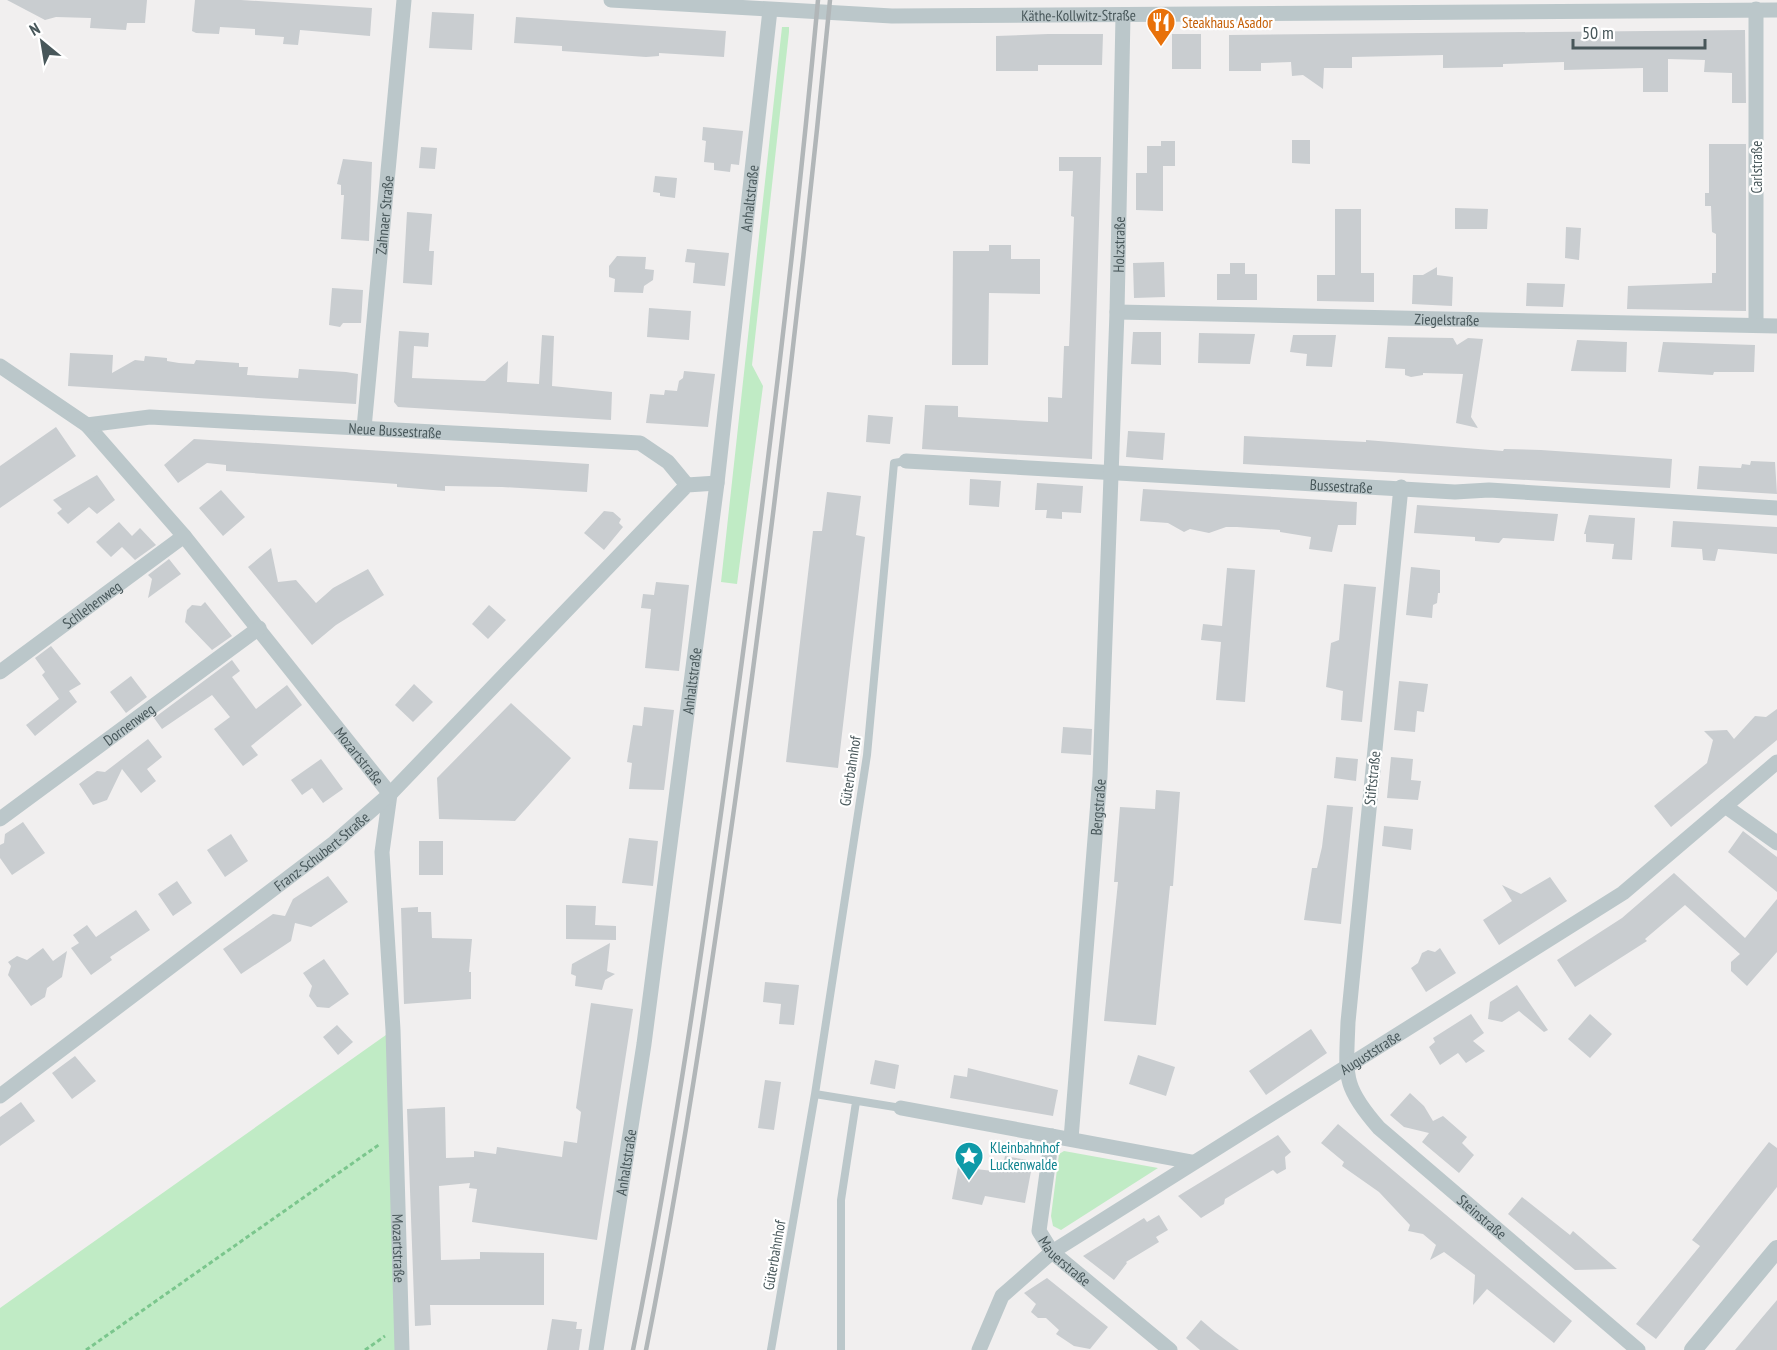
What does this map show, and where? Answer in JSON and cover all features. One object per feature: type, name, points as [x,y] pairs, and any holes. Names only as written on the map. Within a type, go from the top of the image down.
[{"type":"street","name":"Zahnaer Straße","points":[[364,428],[404,0]]},
{"type":"street","name":"Käthe-Kollwitz-Straße","points":[[611,0],[704,3],[770,10],[892,16],[1123,16],[1777,9]]},
{"type":"street","points":[[979,0],[979,16]]},
{"type":"street","name":"Carlstraße","points":[[1756,9],[1756,325]]},
{"type":"street","name":"Anhaltstraße","points":[[596,1350],[645,1032],[717,483],[770,10]]},
{"type":"street","name":"Holzstraße","points":[[1110,473],[1117,312],[1123,16]]},
{"type":"street","name":"Ziegelstraße","points":[[1117,312],[1777,326]]},
{"type":"street","name":"Mozartstraße","points":[[0,366],[87,425],[184,536],[390,794],[382,852],[393,1030],[394,1134],[402,1350]]},
{"type":"street","name":"Neue Bussestraße","points":[[87,425],[150,417],[640,443],[668,462],[687,485]]},
{"type":"street","name":"Bussestraße","points":[[906,461],[1777,508]]},
{"type":"street","name":"Bergstraße","points":[[1071,1139],[1100,776],[1110,473]]},
{"type":"street","points":[[687,485],[717,483]]},
{"type":"street","name":"Franz-Schubert-Straße","points":[[0,1096],[334,843],[390,794],[687,485]]},
{"type":"street","name":"Stiftstraße","points":[[1346,1068],[1348,1022],[1401,487]]},
{"type":"street","name":"Schlehenweg","points":[[0,672],[184,536]]},
{"type":"street","name":"Dornenweg","points":[[0,819],[258,628]]},
{"type":"street","name":"Auguststraße","points":[[979,1350],[1002,1296],[1052,1252],[1623,893],[1776,765]]},
{"type":"street","points":[[1725,806],[1777,843]]},
{"type":"street","name":"Steinstraße","points":[[1346,1068],[1349,1086],[1357,1104],[1379,1128],[1638,1350]]},
{"type":"street","points":[[901,1108],[1192,1162]]},
{"type":"street","name":"Mauerstraße","points":[[1052,1136],[1038,1231],[1052,1252],[1170,1350]]},
{"type":"street","points":[[1693,1350],[1777,1249]]},
{"type":"lane","name":"Güterbahnhof","points":[[771,1350],[816,1094],[867,755],[894,463],[906,461]]},
{"type":"lane","points":[[816,1094],[901,1108]]},
{"type":"lane","points":[[841,1350],[841,1200],[856,1102]]},
{"type":"path","points":[[86,1350],[394,1134]]},
{"type":"path","points":[[365,1350],[401,1325]]},
{"type":"green space","points":[[782,27],[789,27],[789,32],[752,365],[763,386],[737,584],[721,582]]},
{"type":"green space","points":[[393,1030],[402,1350],[0,1350],[0,1308]]},
{"type":"green space","points":[[1064,1151],[1158,1168],[1061,1230],[1053,1226],[1051,1216],[1059,1154]]},
{"type":"building","points":[[7,0],[147,0],[145,23],[127,23],[126,30],[90,28],[91,18],[56,17],[45,20]]},
{"type":"building","points":[[195,0],[241,0],[372,8],[370,36],[300,30],[298,45],[283,44],[284,37],[255,35],[255,29],[220,27],[219,34],[196,33],[192,31]]},
{"type":"building","points":[[432,12],[474,14],[472,50],[429,48]]},
{"type":"building","points":[[516,17],[726,31],[724,57],[659,53],[659,56],[646,57],[562,51],[562,46],[514,43]]},
{"type":"building","points":[[1745,30],[1746,103],[1732,103],[1732,73],[1704,72],[1705,60],[1668,59],[1668,92],[1643,92],[1643,68],[1564,70],[1564,62],[1503,64],[1503,67],[1443,68],[1443,55],[1352,57],[1352,68],[1324,68],[1323,89],[1303,75],[1292,76],[1291,62],[1261,63],[1261,71],[1229,71],[1229,35]]},
{"type":"building","points":[[1103,34],[1102,65],[1038,65],[1038,71],[996,71],[996,36]]},
{"type":"building","points":[[1172,34],[1201,34],[1201,69],[1172,69]]},
{"type":"building","points":[[703,127],[743,131],[739,165],[731,164],[730,172],[714,170],[714,163],[704,162],[706,141],[702,140]]},
{"type":"building","points":[[1292,140],[1310,140],[1310,164],[1292,163]]},
{"type":"building","points":[[1161,141],[1175,141],[1175,166],[1163,166],[1163,211],[1136,210],[1136,173],[1147,173],[1147,146],[1161,146]]},
{"type":"building","points":[[1709,144],[1746,144],[1746,311],[1627,309],[1628,286],[1712,283],[1712,273],[1716,273],[1716,234],[1712,232],[1711,206],[1705,206],[1705,193],[1709,193]]},
{"type":"building","points":[[421,147],[437,148],[435,169],[419,168]]},
{"type":"building","points":[[1059,157],[1101,157],[1092,459],[922,449],[925,405],[958,406],[958,417],[1048,422],[1048,397],[1062,398],[1064,346],[1069,346],[1074,217],[1071,216],[1073,171],[1059,171]]},
{"type":"building","points":[[343,159],[372,162],[369,241],[341,239],[344,195],[341,195],[341,185],[337,184]]},
{"type":"building","points":[[655,176],[677,178],[675,198],[660,196],[660,193],[653,192]]},
{"type":"building","points":[[1455,208],[1488,209],[1487,229],[1455,229]]},
{"type":"building","points":[[1335,209],[1361,209],[1361,273],[1374,273],[1374,302],[1317,301],[1317,275],[1335,275]]},
{"type":"building","points":[[407,212],[432,214],[429,251],[434,251],[432,285],[403,283]]},
{"type":"building","points":[[1566,227],[1581,228],[1579,260],[1565,258]]},
{"type":"building","points":[[989,245],[1011,245],[1011,259],[1040,259],[1040,294],[989,293],[988,365],[952,365],[953,251],[989,251]]},
{"type":"building","points":[[687,249],[729,253],[725,286],[693,283],[695,263],[685,262]]},
{"type":"building","points":[[617,256],[646,257],[645,269],[654,270],[653,280],[644,286],[643,293],[614,292],[615,279],[609,277],[609,266]]},
{"type":"building","points":[[1164,262],[1165,297],[1134,298],[1133,263]]},
{"type":"building","points":[[1230,263],[1245,263],[1245,274],[1257,274],[1257,300],[1217,300],[1217,274],[1230,274]]},
{"type":"building","points":[[1437,267],[1437,275],[1453,277],[1452,306],[1412,304],[1413,275],[1423,275]]},
{"type":"building","points":[[1527,283],[1565,284],[1563,307],[1526,306]]},
{"type":"building","points":[[332,288],[363,290],[361,323],[343,323],[340,327],[329,325]]},
{"type":"building","points":[[649,308],[691,311],[689,340],[647,337]]},
{"type":"building","points":[[399,331],[429,333],[428,347],[414,346],[412,378],[485,381],[508,361],[507,382],[539,384],[542,335],[554,336],[552,386],[612,392],[611,420],[398,407],[394,402]]},
{"type":"building","points":[[1133,332],[1161,332],[1161,365],[1131,364]]},
{"type":"building","points":[[1199,333],[1255,334],[1250,364],[1198,363]]},
{"type":"building","points":[[1293,335],[1336,335],[1332,367],[1306,366],[1307,354],[1290,352]]},
{"type":"building","points":[[1388,337],[1453,338],[1457,345],[1468,338],[1483,339],[1471,417],[1478,428],[1456,423],[1463,374],[1423,373],[1423,375],[1411,377],[1405,375],[1405,369],[1385,368]]},
{"type":"building","points":[[1577,340],[1627,342],[1626,372],[1571,371]]},
{"type":"building","points":[[1663,342],[1755,345],[1754,372],[1714,372],[1713,375],[1658,372]]},
{"type":"building","points":[[70,353],[113,355],[112,373],[135,360],[144,361],[145,356],[167,358],[167,361],[179,363],[194,364],[196,360],[239,363],[239,367],[248,367],[247,375],[298,378],[299,369],[358,374],[356,404],[68,386]]},
{"type":"building","points":[[684,371],[715,374],[708,427],[646,423],[650,394],[664,395],[665,390],[677,391]]},
{"type":"building","points":[[868,415],[893,417],[890,444],[866,442]]},
{"type":"building","points":[[56,427],[76,456],[0,508],[0,466]]},
{"type":"building","points":[[1128,431],[1165,433],[1163,460],[1126,457]]},
{"type":"building","points":[[1244,436],[1366,442],[1366,440],[1503,451],[1504,449],[1541,450],[1672,459],[1670,488],[1243,464]]},
{"type":"building","points":[[194,439],[589,464],[587,492],[445,486],[445,491],[397,487],[397,484],[226,471],[226,465],[207,463],[178,483],[164,465]]},
{"type":"building","points":[[1751,461],[1775,462],[1777,494],[1697,489],[1699,466],[1741,468],[1742,464],[1750,465]]},
{"type":"building","points":[[97,475],[115,500],[97,514],[89,507],[68,524],[57,513],[62,509],[53,500]]},
{"type":"building","points":[[970,479],[1001,481],[999,507],[969,505]]},
{"type":"building","points":[[1037,483],[1083,486],[1081,513],[1062,512],[1062,519],[1046,518],[1047,510],[1035,510]]},
{"type":"building","points":[[1143,489],[1357,502],[1356,525],[1338,525],[1332,552],[1309,549],[1311,537],[1280,532],[1280,530],[1226,527],[1209,533],[1190,529],[1184,532],[1168,523],[1140,521]]},
{"type":"building","points":[[221,490],[245,517],[223,536],[199,508]]},
{"type":"building","points":[[827,492],[861,496],[856,535],[865,537],[838,768],[786,762],[813,531],[822,531]]},
{"type":"building","points":[[1417,505],[1558,514],[1554,541],[1503,538],[1499,543],[1475,541],[1475,537],[1414,533]]},
{"type":"building","points":[[604,511],[613,512],[621,519],[619,523],[623,527],[604,550],[584,533]]},
{"type":"building","points":[[1589,515],[1635,518],[1632,560],[1612,559],[1614,544],[1586,542],[1586,534],[1584,534]]},
{"type":"building","points":[[1673,521],[1777,527],[1777,554],[1718,549],[1715,561],[1703,560],[1702,549],[1671,547]]},
{"type":"building","points":[[119,522],[132,536],[140,528],[156,545],[135,560],[122,547],[111,557],[96,542]]},
{"type":"building","points":[[271,548],[278,582],[296,580],[316,603],[333,588],[368,569],[384,595],[336,625],[312,645],[248,567]]},
{"type":"building","points":[[169,559],[181,574],[148,598],[152,579],[148,575]]},
{"type":"building","points":[[1411,567],[1440,570],[1440,593],[1438,593],[1437,603],[1433,605],[1432,618],[1406,615]]},
{"type":"building","points":[[1227,568],[1255,570],[1245,702],[1216,700],[1221,642],[1201,640],[1203,624],[1222,626]]},
{"type":"building","points":[[656,582],[689,585],[679,671],[645,668],[651,609],[641,608],[643,594],[654,595]]},
{"type":"building","points":[[1344,584],[1376,587],[1362,722],[1341,720],[1343,691],[1326,687],[1331,643],[1339,640]]},
{"type":"building","points":[[205,602],[232,636],[212,650],[185,622],[187,610],[192,605],[201,606]]},
{"type":"building","points":[[489,605],[506,620],[488,639],[472,624]]},
{"type":"building","points":[[51,646],[81,684],[69,691],[77,702],[35,736],[26,725],[59,699],[42,675],[45,672],[35,658]]},
{"type":"building","points":[[232,660],[240,671],[232,677],[256,709],[287,685],[302,705],[251,746],[258,755],[243,766],[214,729],[230,717],[212,695],[162,729],[154,718]]},
{"type":"building","points":[[131,676],[147,697],[126,713],[110,692]]},
{"type":"building","points":[[1399,681],[1428,684],[1424,712],[1417,711],[1415,732],[1394,730]]},
{"type":"building","points":[[414,684],[433,702],[413,722],[395,705]]},
{"type":"building","points":[[511,703],[571,758],[515,821],[439,819],[437,778]]},
{"type":"building","points":[[644,707],[674,710],[664,790],[629,789],[632,763],[627,762],[633,725],[642,726]]},
{"type":"building","points":[[1777,709],[1777,740],[1671,827],[1654,806],[1707,763],[1713,740],[1704,731],[1727,730],[1734,739],[1755,716],[1766,717]]},
{"type":"building","points":[[1063,727],[1092,729],[1091,755],[1061,753]]},
{"type":"building","points":[[148,739],[162,757],[147,769],[156,781],[141,793],[122,769],[107,800],[93,805],[79,784],[97,771],[105,772]]},
{"type":"building","points":[[1336,757],[1358,759],[1356,781],[1334,778]]},
{"type":"building","points":[[1391,757],[1413,759],[1411,780],[1421,781],[1418,800],[1387,798]]},
{"type":"building","points":[[321,759],[343,789],[323,803],[312,788],[302,795],[291,780]]},
{"type":"building","points":[[1156,790],[1180,792],[1173,886],[1170,886],[1156,1025],[1104,1021],[1118,882],[1114,882],[1120,807],[1155,809]]},
{"type":"building","points":[[1327,805],[1353,807],[1341,924],[1304,920],[1312,868],[1317,868],[1322,847]]},
{"type":"building","points":[[23,822],[45,853],[12,875],[0,858],[0,845],[4,843],[5,834]]},
{"type":"building","points":[[1384,826],[1413,829],[1411,850],[1382,846]]},
{"type":"building","points":[[1743,831],[1777,857],[1777,892],[1728,852]]},
{"type":"building","points":[[231,834],[248,861],[225,877],[207,850]]},
{"type":"building","points":[[629,838],[658,841],[653,886],[622,883]]},
{"type":"building","points":[[419,841],[443,841],[443,875],[419,875]]},
{"type":"building","points":[[1674,873],[1745,938],[1777,899],[1777,952],[1747,986],[1731,971],[1731,962],[1740,954],[1685,905],[1645,939],[1647,941],[1575,987],[1557,960],[1622,918]]},
{"type":"building","points":[[328,876],[348,902],[311,927],[295,923],[291,941],[241,974],[223,949],[273,914],[285,916],[293,899]]},
{"type":"building","points":[[1550,877],[1567,901],[1499,945],[1483,920],[1512,901],[1502,885],[1521,894]]},
{"type":"building","points":[[177,881],[192,903],[173,916],[158,894]]},
{"type":"building","points":[[566,905],[596,906],[595,925],[616,926],[616,940],[566,939]]},
{"type":"building","points":[[418,907],[418,912],[431,912],[432,938],[472,939],[469,972],[471,972],[471,999],[404,1004],[401,908]]},
{"type":"building","points":[[136,910],[150,930],[110,957],[112,960],[91,975],[71,948],[79,943],[73,935],[87,925],[96,937]]},
{"type":"building","points":[[610,943],[607,971],[615,974],[605,980],[602,990],[575,986],[576,976],[571,974],[572,964]]},
{"type":"building","points":[[43,948],[53,961],[67,951],[62,977],[47,988],[45,997],[31,1006],[8,975],[11,966],[8,962],[17,956],[27,960]]},
{"type":"building","points":[[1440,948],[1456,973],[1426,992],[1411,968],[1418,963],[1422,953],[1428,950],[1435,952]]},
{"type":"building","points":[[324,959],[349,994],[329,1008],[317,1007],[309,996],[312,986],[303,973]]},
{"type":"building","points":[[765,982],[799,985],[794,1025],[779,1024],[781,1004],[763,1002]]},
{"type":"building","points":[[1517,985],[1548,1030],[1544,1032],[1519,1011],[1502,1022],[1488,1019],[1490,1002]]},
{"type":"building","points":[[591,1003],[633,1009],[597,1240],[472,1222],[477,1189],[469,1188],[470,1183],[439,1186],[441,1260],[480,1259],[480,1252],[544,1253],[544,1305],[430,1305],[431,1325],[415,1326],[407,1109],[445,1107],[446,1158],[474,1157],[474,1151],[496,1154],[497,1147],[562,1157],[564,1141],[577,1143],[581,1112],[576,1108]]},
{"type":"building","points":[[1471,1014],[1484,1033],[1473,1041],[1485,1051],[1466,1063],[1458,1053],[1440,1065],[1429,1047],[1435,1042],[1433,1038]]},
{"type":"building","points":[[1590,1014],[1612,1034],[1590,1058],[1568,1039]]},
{"type":"building","points":[[337,1025],[353,1042],[338,1055],[323,1037]]},
{"type":"building","points":[[1311,1029],[1327,1053],[1266,1095],[1249,1071]]},
{"type":"building","points":[[1138,1055],[1175,1067],[1166,1096],[1129,1084]]},
{"type":"building","points":[[75,1056],[96,1081],[72,1099],[52,1073]]},
{"type":"building","points":[[875,1060],[899,1065],[895,1089],[870,1084]]},
{"type":"building","points":[[968,1068],[1058,1090],[1053,1116],[950,1098],[954,1075],[967,1077]]},
{"type":"building","points":[[765,1080],[781,1082],[774,1130],[758,1128]]},
{"type":"building","points":[[1410,1093],[1424,1106],[1433,1121],[1443,1116],[1467,1137],[1462,1143],[1474,1155],[1459,1173],[1422,1142],[1429,1133],[1404,1127],[1390,1115]]},
{"type":"building","points":[[21,1102],[35,1121],[0,1146],[0,1117]]},
{"type":"building","points":[[1338,1124],[1572,1321],[1554,1343],[1487,1289],[1473,1305],[1475,1275],[1444,1252],[1430,1260],[1436,1245],[1423,1234],[1408,1231],[1410,1225],[1379,1192],[1342,1166],[1344,1162],[1321,1143]]},
{"type":"building","points":[[1278,1135],[1291,1152],[1285,1157],[1286,1169],[1277,1174],[1273,1170],[1225,1199],[1224,1204],[1201,1218],[1178,1196]]},
{"type":"building","points":[[1769,1142],[1777,1148],[1777,1187],[1656,1339],[1636,1324],[1700,1246],[1692,1240]]},
{"type":"building","points":[[1005,1156],[1033,1161],[1025,1203],[985,1196],[982,1205],[952,1199],[958,1167],[1002,1172]]},
{"type":"building","points":[[1522,1197],[1570,1235],[1573,1231],[1617,1269],[1575,1270],[1508,1214]]},
{"type":"building","points":[[1159,1215],[1168,1230],[1156,1237],[1159,1242],[1126,1262],[1114,1280],[1083,1256],[1144,1218],[1147,1222]]},
{"type":"building","points":[[1047,1278],[1108,1327],[1090,1349],[1074,1346],[1056,1334],[1059,1330],[1046,1318],[1038,1318],[1031,1312],[1036,1304],[1024,1293]]},
{"type":"building","points":[[1777,1300],[1777,1350],[1735,1350],[1760,1320]]},
{"type":"building","points":[[552,1319],[577,1322],[576,1329],[582,1329],[579,1350],[547,1350]]},
{"type":"building","points":[[1201,1320],[1239,1350],[1200,1350],[1186,1338]]},
{"type":"railway","points":[[633,1350],[675,1123],[731,741],[779,371],[818,0]]},
{"type":"railway","points":[[646,1350],[694,1077],[749,702],[798,301],[830,0]]},
{"type":"place","name":"Steakhaus Asador","points":[[1161,48]]},
{"type":"place","name":"Kleinbahnhof Luckenwalde","points":[[969,1182]]}]
